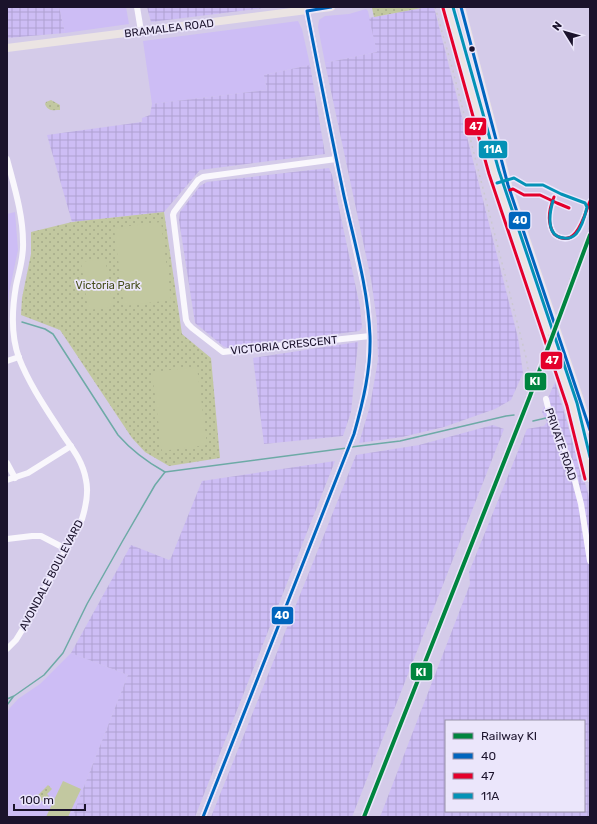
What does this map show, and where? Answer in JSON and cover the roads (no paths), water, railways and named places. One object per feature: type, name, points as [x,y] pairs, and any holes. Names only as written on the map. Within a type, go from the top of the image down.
[{"type":"main road","name":"BRAMALEA ROAD","points":[[7,48],[332,7]]},
{"type":"main road","points":[[448,7],[499,188],[566,388],[590,478]]},
{"type":"main road","points":[[462,7],[508,185],[590,430]]},
{"type":"main road","points":[[499,188],[508,185]]},
{"type":"street","points":[[137,7],[141,31]]},
{"type":"street","points":[[203,817],[346,455],[365,392],[369,362],[370,336],[367,300],[336,159],[306,11]]},
{"type":"street","name":"AVONDALE BOULEVARD","points":[[7,159],[18,201],[24,243],[22,264],[16,285],[13,307],[14,330],[19,357],[35,390],[78,456],[86,480],[87,492],[87,501],[82,519],[24,627],[16,640],[7,649]]},
{"type":"street","name":"VICTORIA CRESCENT","points":[[336,159],[203,177],[198,180],[173,215],[186,320],[192,328],[223,352],[370,336]]},
{"type":"street","points":[[7,361],[19,357]]},
{"type":"street","name":"PRIVATE ROAD","points":[[546,399],[552,423],[570,462],[581,504],[590,561]]},
{"type":"street","points":[[7,480],[28,474],[71,446]]},
{"type":"street","points":[[7,463],[16,478]]},
{"type":"street","points":[[7,540],[41,536],[66,549]]},
{"type":"waterway","points":[[22,322],[45,329],[53,334],[118,435],[140,456],[165,472],[347,448]]},
{"type":"waterway","points":[[351,447],[400,441],[514,415]]},
{"type":"waterway","points":[[533,421],[546,418]]},
{"type":"waterway","points":[[7,699],[14,696],[44,675],[63,653],[87,604],[155,485],[165,472]]},
{"type":"waterway","points":[[7,705],[13,697]]},
{"type":"railway","points":[[435,7],[452,67],[526,357],[528,369],[525,388]]},
{"type":"railway","points":[[361,817],[522,408],[590,226]]},
{"type":"rail line","name":"KI","points":[[364,817],[530,396],[590,235]]},
{"type":"park label","name":"Victoria Park","points":[[108,285]]}]
